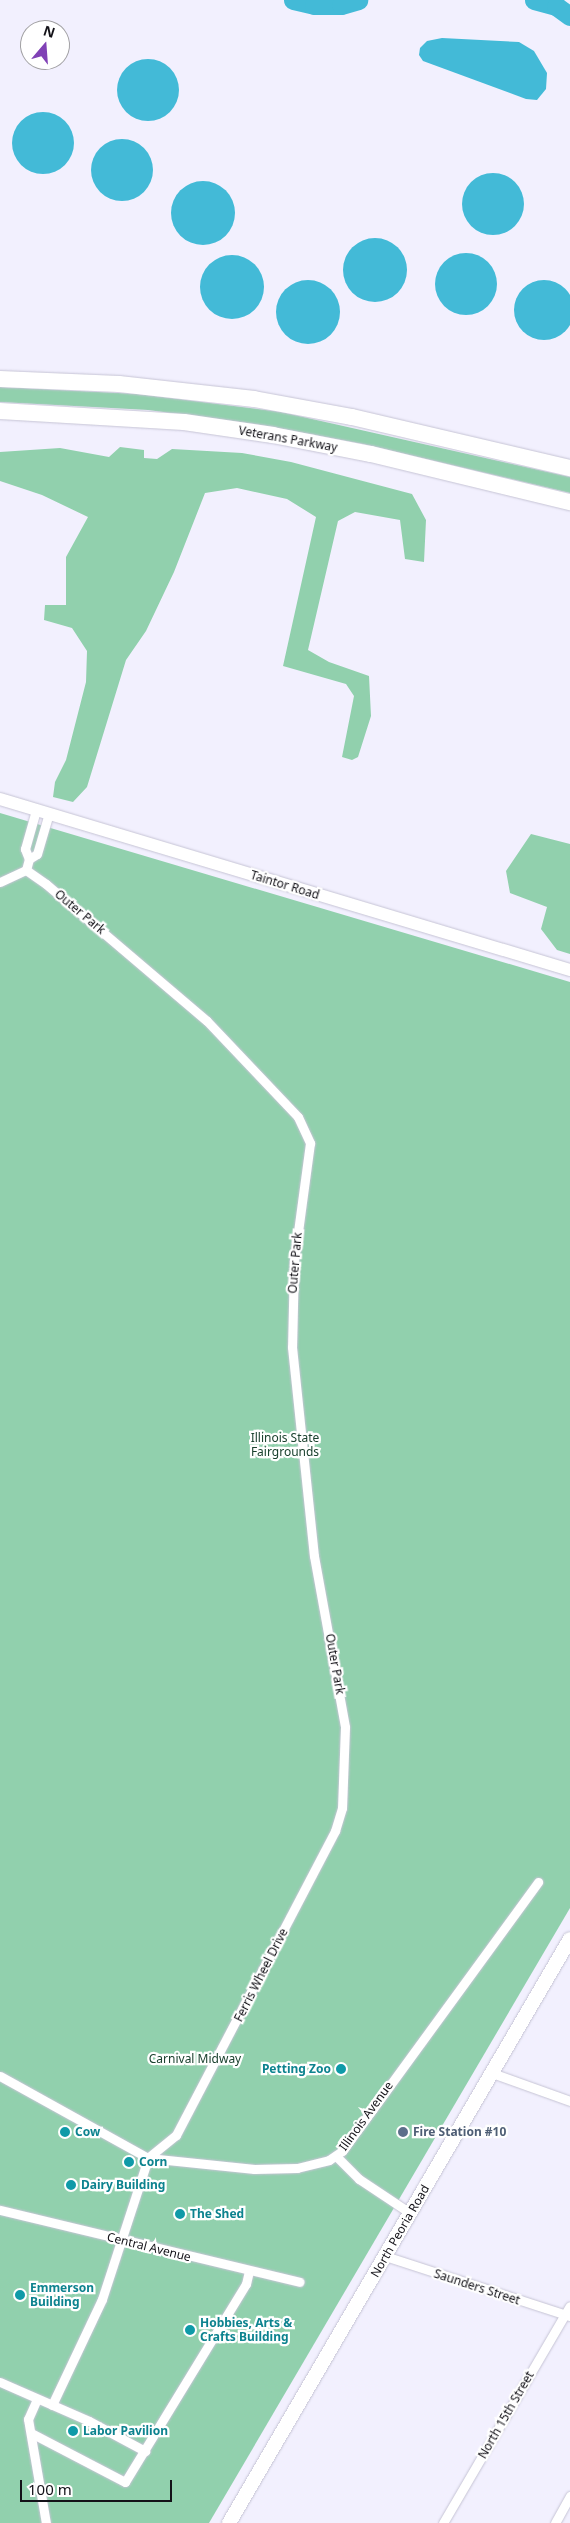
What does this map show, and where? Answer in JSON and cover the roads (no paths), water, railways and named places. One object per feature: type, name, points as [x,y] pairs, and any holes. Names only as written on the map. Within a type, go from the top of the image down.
[{"type":"highway","points":[[0,378],[120,384],[254,399],[352,417],[570,468]]},
{"type":"highway","name":"Veterans Parkway","points":[[0,411],[174,422],[273,435],[371,454],[570,502]]},
{"type":"main road","name":"Taintor Road","points":[[0,799],[570,970]]},
{"type":"main road","name":"North Peoria Road","points":[[229,2523],[570,1939]]},
{"type":"street","points":[[0,882],[26,870],[29,859],[25,849],[36,810]]},
{"type":"street","points":[[29,859],[37,854],[49,814]]},
{"type":"street","name":"Outer Park","points":[[26,870],[65,899],[207,1021],[298,1117],[310,1143],[294,1262],[293,1376],[314,1556],[345,1727],[344,1776]]},
{"type":"street","name":"Ferris Wheel Drive","points":[[148,2158],[176,2135],[335,1831],[342,1808],[344,1776]]},
{"type":"street","name":"Illinois Avenue","points":[[0,2076],[148,2158],[254,2169],[310,2166],[336,2156],[538,1882]]},
{"type":"street","points":[[492,2073],[570,2101]]},
{"type":"street","points":[[336,2156],[359,2179],[410,2213]]},
{"type":"street","points":[[52,2405],[94,2320],[148,2158]]},
{"type":"street","name":"Central Avenue","points":[[0,2210],[299,2282]]},
{"type":"street","name":"Saunders Street","points":[[385,2256],[568,2315]]},
{"type":"street","points":[[31,2433],[125,2482],[246,2284],[249,2271]]},
{"type":"street","name":"North 15th Street","points":[[443,2523],[568,2315],[570,2306]]},
{"type":"street","points":[[0,2382],[89,2421],[144,2451]]},
{"type":"street","points":[[37,2399],[28,2419],[46,2523]]},
{"type":"street","points":[[555,2523],[570,2496]]},
{"type":"water","points":[[442,38],[519,42],[534,51],[547,73],[546,89],[537,100],[526,99],[423,61],[419,55],[420,48],[427,41]]},
{"type":"water","points":[[148,59],[160,62],[170,68],[176,78],[179,90],[176,102],[170,112],[160,118],[148,121],[136,118],[126,112],[120,102],[117,90],[120,78],[126,68],[136,62]]},
{"type":"water","points":[[43,112],[55,115],[65,121],[71,131],[74,143],[71,155],[65,165],[55,171],[43,174],[31,171],[21,165],[15,155],[12,143],[15,131],[21,121],[31,115]]},
{"type":"water","points":[[122,139],[134,142],[144,148],[150,158],[153,170],[150,182],[144,192],[134,198],[122,201],[110,198],[100,192],[94,182],[91,170],[94,158],[100,148],[110,142]]},
{"type":"water","points":[[493,173],[505,176],[515,182],[521,192],[524,204],[521,216],[515,226],[505,232],[493,235],[481,232],[471,226],[465,216],[462,204],[465,192],[471,182],[481,176]]},
{"type":"water","points":[[203,181],[215,183],[226,190],[233,201],[235,213],[233,225],[226,236],[215,243],[203,245],[191,243],[180,236],[173,225],[171,213],[173,201],[180,190],[191,183]]},
{"type":"water","points":[[369,238],[381,238],[398,247],[405,258],[407,270],[405,282],[398,293],[381,302],[369,302],[357,297],[348,288],[343,276],[343,264],[348,252],[357,243]]},
{"type":"water","points":[[466,253],[478,256],[488,262],[494,272],[497,284],[494,296],[488,306],[478,312],[466,315],[454,312],[444,306],[438,296],[435,284],[438,272],[444,262],[454,256]]},
{"type":"water","points":[[232,255],[244,257],[255,264],[262,275],[264,287],[262,299],[255,310],[244,317],[232,319],[220,317],[209,310],[202,299],[200,287],[202,275],[209,264],[220,257]]},
{"type":"water","points":[[308,280],[320,282],[331,289],[338,300],[340,312],[338,324],[331,335],[320,342],[308,344],[296,342],[285,335],[278,324],[276,312],[278,300],[285,289],[296,282]]},
{"type":"water","points":[[544,280],[560,285],[565,289],[569,294],[574,310],[569,326],[565,331],[560,335],[544,340],[528,335],[523,331],[519,326],[514,310],[519,294],[523,289],[528,285]]},
{"type":"waterway","points":[[293,0],[314,5],[341,5],[358,0]]},
{"type":"waterway","points":[[534,0],[556,6],[570,16]]},
{"type":"place","name":"Petting Zoo","points":[[341,2069]]},
{"type":"place","name":"Cow","points":[[65,2132]]},
{"type":"place","name":"Fire Station #10","points":[[403,2132]]},
{"type":"place","name":"Corn","points":[[129,2162]]},
{"type":"place","name":"Dairy Building","points":[[71,2185]]},
{"type":"place","name":"The Shed","points":[[180,2214]]},
{"type":"place","name":"Emmerson Building","points":[[20,2295]]},
{"type":"place","name":"Hobbies, Arts & Crafts Building","points":[[190,2330]]},
{"type":"place","name":"Labor Pavilion","points":[[73,2431]]},
{"type":"park label","name":"Illinois State Fairgrounds","points":[[285,1445]]},
{"type":"park label","name":"Carnival Midway","points":[[195,2059]]}]
